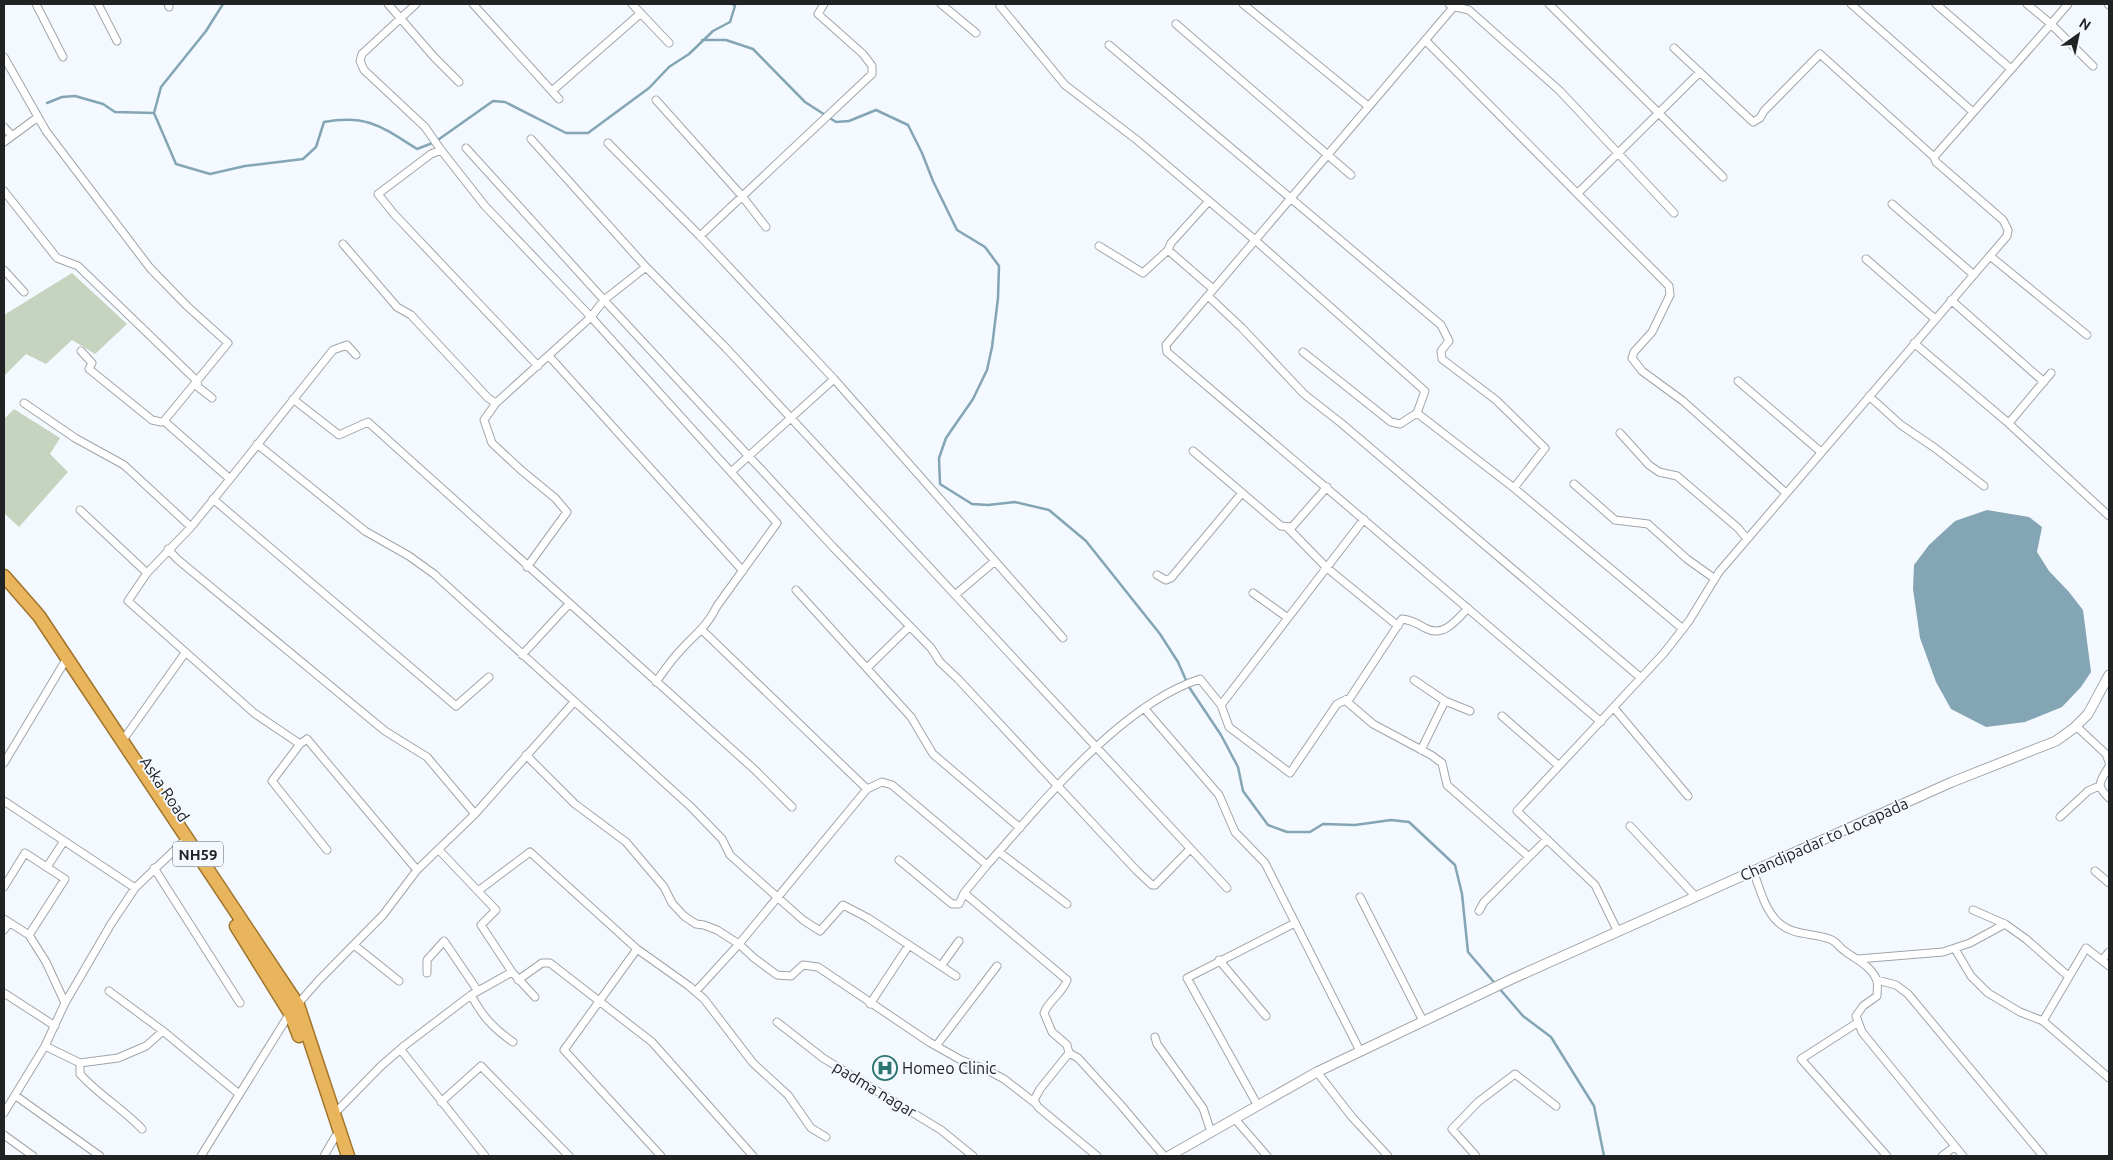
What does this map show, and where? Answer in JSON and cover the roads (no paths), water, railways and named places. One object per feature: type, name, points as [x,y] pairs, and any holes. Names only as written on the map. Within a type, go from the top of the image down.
[{"type":"highway","name":"NH59","points":[[4,576],[15,586],[39,616],[65,661],[123,740],[158,796],[211,873],[294,1009],[335,1113],[348,1156]]},
{"type":"highway","name":"Aska Road","points":[[4,586],[20,602],[65,661],[182,843],[294,1009],[342,1156]]},
{"type":"street","points":[[36,4],[63,57]]},
{"type":"street","points":[[98,4],[116,41]]},
{"type":"street","points":[[388,4],[434,57],[459,82]]},
{"type":"street","points":[[416,4],[362,54],[360,61],[364,70],[425,127],[485,206],[591,317],[777,523],[717,606],[711,619],[680,651],[656,682]]},
{"type":"street","points":[[472,4],[559,99]]},
{"type":"street","points":[[632,4],[669,42]]},
{"type":"street","points":[[700,236],[872,74],[872,66],[863,54],[818,14],[824,4]]},
{"type":"street","points":[[940,4],[976,34]]},
{"type":"street","points":[[1000,4],[1065,85],[1137,140],[1255,240],[1424,391],[1417,413],[1400,424],[1391,422],[1304,352]]},
{"type":"street","points":[[1243,4],[1368,106]]},
{"type":"street","points":[[1549,4],[1723,177]]},
{"type":"street","points":[[1851,4],[1973,112]]},
{"type":"street","points":[[1936,4],[2011,70]]},
{"type":"street","points":[[2027,4],[2051,24],[2093,66]]},
{"type":"street","points":[[1934,157],[2068,4]]},
{"type":"street","points":[[1600,722],[1168,352],[1166,345],[1453,5],[1469,10],[1560,91],[1674,213]]},
{"type":"street","points":[[552,91],[641,13]]},
{"type":"street","points":[[1176,24],[1253,93],[1352,176]]},
{"type":"street","points":[[1425,40],[1669,286],[1670,295],[1652,332],[1634,352],[1632,358],[1642,371],[1683,401],[1786,493]]},
{"type":"street","points":[[1109,45],[1441,325],[1449,341],[1441,351],[1442,359],[1496,400],[1545,448],[1514,488]]},
{"type":"street","points":[[1618,932],[1595,885],[1517,811],[1614,708],[1683,629],[1715,579],[1747,539],[2007,236],[2008,230],[2003,220],[1936,162],[1934,157],[1820,54],[1764,111],[1760,118],[1753,122],[1674,48]]},
{"type":"street","points":[[4,57],[46,130],[150,268],[187,306],[228,343],[164,421]]},
{"type":"street","points":[[1578,193],[1700,72]]},
{"type":"street","points":[[656,100],[742,196],[766,227]]},
{"type":"street","points":[[4,142],[38,116]]},
{"type":"street","points":[[4,127],[12,136]]},
{"type":"street","points":[[531,139],[646,267],[726,348],[1227,888]]},
{"type":"street","points":[[608,143],[700,236],[834,379],[1063,638]]},
{"type":"street","points":[[466,148],[749,456],[909,627],[931,648],[940,662],[958,678],[1057,787],[1152,886],[1190,849]]},
{"type":"street","points":[[441,150],[431,154],[378,194],[394,214],[538,366]]},
{"type":"street","points":[[4,191],[57,258],[78,266],[197,381],[198,387],[212,398]]},
{"type":"street","points":[[1099,246],[1143,273],[1168,250],[1171,244],[1209,201]]},
{"type":"street","points":[[1892,204],[1974,275]]},
{"type":"street","points":[[343,244],[397,307],[411,315],[488,398],[496,403]]},
{"type":"street","points":[[1168,250],[1304,394],[1341,423],[1641,678]]},
{"type":"street","points":[[1990,256],[2087,335]]},
{"type":"street","points":[[1866,259],[1935,319]]},
{"type":"street","points":[[528,567],[567,512],[555,498],[492,443],[484,420],[496,403],[591,317],[604,300],[646,267]]},
{"type":"street","points":[[4,270],[24,292]]},
{"type":"street","points":[[1951,300],[2044,382]]},
{"type":"street","points":[[1914,343],[2009,423],[2109,516]]},
{"type":"street","points":[[300,744],[254,713],[128,602],[147,573],[191,527],[333,350],[347,345],[356,355]]},
{"type":"street","points":[[81,351],[92,362],[89,370],[152,420],[164,421],[230,479]]},
{"type":"street","points":[[549,356],[743,571]]},
{"type":"street","points":[[2009,423],[2051,373]]},
{"type":"street","points":[[731,472],[834,379]]},
{"type":"street","points":[[1738,381],[1821,452]]},
{"type":"street","points":[[1868,396],[1901,425],[1935,448],[1984,486]]},
{"type":"street","points":[[293,399],[339,434],[368,422],[405,453],[528,567],[755,770],[792,806]]},
{"type":"street","points":[[24,403],[75,438],[124,465],[191,527]]},
{"type":"street","points":[[1417,413],[1514,488],[1683,629]]},
{"type":"street","points":[[1620,433],[1649,465],[1659,472],[1677,476],[1738,528],[1747,539]]},
{"type":"street","points":[[257,444],[365,531],[434,574],[690,807],[722,839],[730,855],[804,920],[820,931],[843,905],[868,918],[956,976]]},
{"type":"street","points":[[1192,451],[1282,526],[1292,527],[1327,487]]},
{"type":"street","points":[[1574,484],[1615,520],[1648,524],[1687,559],[1715,579]]},
{"type":"street","points":[[1156,575],[1166,580],[1171,578],[1242,493]]},
{"type":"street","points":[[213,500],[456,706],[489,678]]},
{"type":"street","points":[[80,510],[147,573]]},
{"type":"street","points":[[1221,705],[1364,519]]},
{"type":"street","points":[[1287,527],[1327,568],[1398,626]]},
{"type":"street","points":[[168,549],[177,559],[386,731],[427,757],[475,814]]},
{"type":"street","points":[[954,595],[995,561]]},
{"type":"street","points":[[796,590],[911,716],[933,754],[1020,828]]},
{"type":"street","points":[[1253,593],[1288,618]]},
{"type":"street","points":[[522,655],[569,604]]},
{"type":"street","points":[[899,860],[952,904],[959,904],[964,893],[987,865],[1057,787],[1096,747],[1144,708],[1180,685],[1200,679],[1221,705],[1229,727],[1290,773],[1337,704],[1350,698],[1402,619],[1411,620],[1431,631],[1438,632],[1451,626],[1468,608]]},
{"type":"street","points":[[867,668],[909,627]]},
{"type":"street","points":[[702,630],[867,789]]},
{"type":"street","points":[[123,740],[186,653]]},
{"type":"street","points":[[4,763],[65,661]]},
{"type":"street","name":"Chandipadar to Locapada","points":[[1169,1156],[1317,1072],[1514,978],[1952,782],[2056,741],[2088,714],[2109,674]]},
{"type":"street","points":[[1414,680],[1444,701],[1470,710]]},
{"type":"street","points":[[1345,700],[1373,724],[1442,763],[1447,785],[1529,857]]},
{"type":"street","points":[[1421,750],[1444,701]]},
{"type":"street","points":[[201,1156],[294,1009],[383,915],[417,870],[475,814],[574,702]]},
{"type":"street","points":[[1144,708],[1219,795],[1235,832],[1265,863],[1360,1051]]},
{"type":"street","points":[[1614,708],[1688,796]]},
{"type":"street","points":[[1502,716],[1559,766]]},
{"type":"street","points":[[2076,726],[2106,754],[2109,762]]},
{"type":"street","points":[[327,850],[272,781],[300,744],[308,739],[417,870]]},
{"type":"street","points":[[526,755],[575,804],[626,842],[664,887],[672,903],[684,916],[696,924],[718,930],[739,944],[776,976],[790,976],[803,965],[818,967],[870,1004],[936,1046],[1004,1080],[1034,1101],[1038,1108],[1097,1156]]},
{"type":"street","points":[[2060,818],[2088,791],[2099,786],[2109,766]]},
{"type":"street","points":[[696,992],[779,897],[867,789],[882,782],[892,785],[987,865]]},
{"type":"street","points":[[2099,786],[2109,798]]},
{"type":"street","points":[[4,800],[135,888]]},
{"type":"street","points":[[1630,826],[1696,897]]},
{"type":"street","points":[[1479,911],[1484,902],[1547,839]]},
{"type":"street","points":[[46,867],[64,841]]},
{"type":"street","points":[[4,1113],[45,1046],[65,1003],[111,924],[135,888],[182,843]]},
{"type":"street","points":[[439,850],[496,910],[481,925],[512,972],[535,997]]},
{"type":"street","points":[[478,891],[530,852],[638,949],[704,998],[753,1063],[788,1095],[811,1128],[826,1138]]},
{"type":"street","points":[[999,852],[1067,904]]},
{"type":"street","points":[[5,882],[25,853],[65,879],[29,935]]},
{"type":"street","points":[[154,868],[240,1003]]},
{"type":"street","points":[[1753,871],[1768,910],[1778,922],[1789,930],[1834,940],[1858,959],[1877,980],[1896,985],[1908,994],[2043,1156]]},
{"type":"street","points":[[2095,871],[2109,883]]},
{"type":"street","points":[[964,893],[1067,980],[1066,985],[1047,1006],[1044,1014],[1052,1032],[1067,1046],[1069,1052],[1078,1058],[1114,1097],[1164,1156]]},
{"type":"street","points":[[1360,897],[1423,1022]]},
{"type":"street","points":[[1973,910],[2005,924],[2026,939],[2068,976]]},
{"type":"street","points":[[4,930],[6,921],[29,935],[46,962],[65,1003]]},
{"type":"street","points":[[1258,1106],[1187,978],[1219,960],[1248,948],[1295,923]]},
{"type":"street","points":[[1858,959],[1943,952],[1955,949],[2005,924]]},
{"type":"street","points":[[427,973],[427,960],[444,941],[478,991]]},
{"type":"street","points":[[941,966],[959,941]]},
{"type":"street","points":[[354,945],[399,981]]},
{"type":"street","points":[[870,1004],[909,945]]},
{"type":"street","points":[[2043,1020],[2086,948],[2109,966]]},
{"type":"street","points":[[638,949],[564,1050],[661,1156]]},
{"type":"street","points":[[1955,949],[1971,976],[1988,993],[2020,1012],[2043,1020],[2109,1078]]},
{"type":"street","points":[[2102,960],[2109,952]]},
{"type":"street","points":[[1219,960],[1266,1016]]},
{"type":"street","points":[[518,980],[542,963],[547,962],[652,1042],[753,1156]]},
{"type":"street","points":[[936,1046],[997,966]]},
{"type":"street","points":[[335,1113],[381,1066],[401,1050],[471,995],[512,972]]},
{"type":"street","points":[[1877,980],[1877,996],[1863,1006],[1856,1016],[1857,1023],[1862,1032],[1963,1156]]},
{"type":"street","points":[[109,991],[163,1031],[239,1094]]},
{"type":"street","points":[[4,993],[55,1026]]},
{"type":"street","points":[[471,995],[480,1012],[494,1028],[513,1042]]},
{"type":"street","name":"padma nagar","points":[[778,1022],[823,1058],[941,1130],[972,1156]]},
{"type":"street","points":[[1857,1023],[1801,1059],[1887,1156]]},
{"type":"street","points":[[45,1046],[80,1063],[118,1058],[146,1046],[163,1031]]},
{"type":"street","points":[[1155,1037],[1157,1044],[1202,1108],[1211,1132]]},
{"type":"street","points":[[401,1050],[440,1102],[485,1156]]},
{"type":"street","points":[[1034,1101],[1040,1089],[1069,1052]]},
{"type":"street","points":[[80,1063],[80,1074],[86,1081],[128,1115],[142,1130]]},
{"type":"street","points":[[440,1102],[481,1066],[569,1156]]},
{"type":"street","points":[[1317,1072],[1352,1117],[1388,1156]]},
{"type":"street","points":[[1475,1156],[1452,1129],[1478,1102],[1516,1074],[1556,1106]]},
{"type":"street","points":[[16,1096],[100,1156]]},
{"type":"street","points":[[1235,1119],[1267,1156]]},
{"type":"street","points":[[4,1135],[33,1156]]},
{"type":"street","points":[[324,1156],[335,1137]]},
{"type":"street","points":[[1942,1156],[1954,1147]]},
{"type":"water","points":[[1987,510],[2029,517],[2042,527],[2037,552],[2049,571],[2083,610],[2091,672],[2081,687],[2062,707],[2025,722],[1986,727],[1951,709],[1936,682],[1920,638],[1913,589],[1914,565],[1929,545],[1955,521]]},
{"type":"waterway","points":[[223,4],[206,31],[161,87],[154,113],[176,164],[210,174],[245,166],[303,159],[316,147],[324,122],[339,120],[363,121],[374,124],[417,149],[435,142],[493,101],[505,102],[566,133],[588,133],[649,88],[669,67],[689,54],[713,31],[730,22],[735,6],[733,4]]},
{"type":"waterway","points":[[702,40],[726,40],[753,49],[805,102],[836,122],[849,121],[876,110],[908,125],[957,230],[985,247],[999,266],[998,298],[987,370],[973,399],[946,438],[939,458],[940,484],[972,504],[988,505],[1015,502],[1049,510],[1086,541],[1160,634],[1178,662],[1189,687],[1221,735],[1238,767],[1243,791],[1268,825],[1287,832],[1310,832],[1323,824],[1355,825],[1391,820],[1409,822],[1455,865],[1462,894],[1468,952],[1523,1016],[1551,1037],[1594,1106],[1604,1156]]},
{"type":"waterway","points":[[47,103],[62,97],[75,96],[103,104],[115,112],[154,113]]},
{"type":"place","name":"Homeo Clinic","points":[[885,1068]]}]
